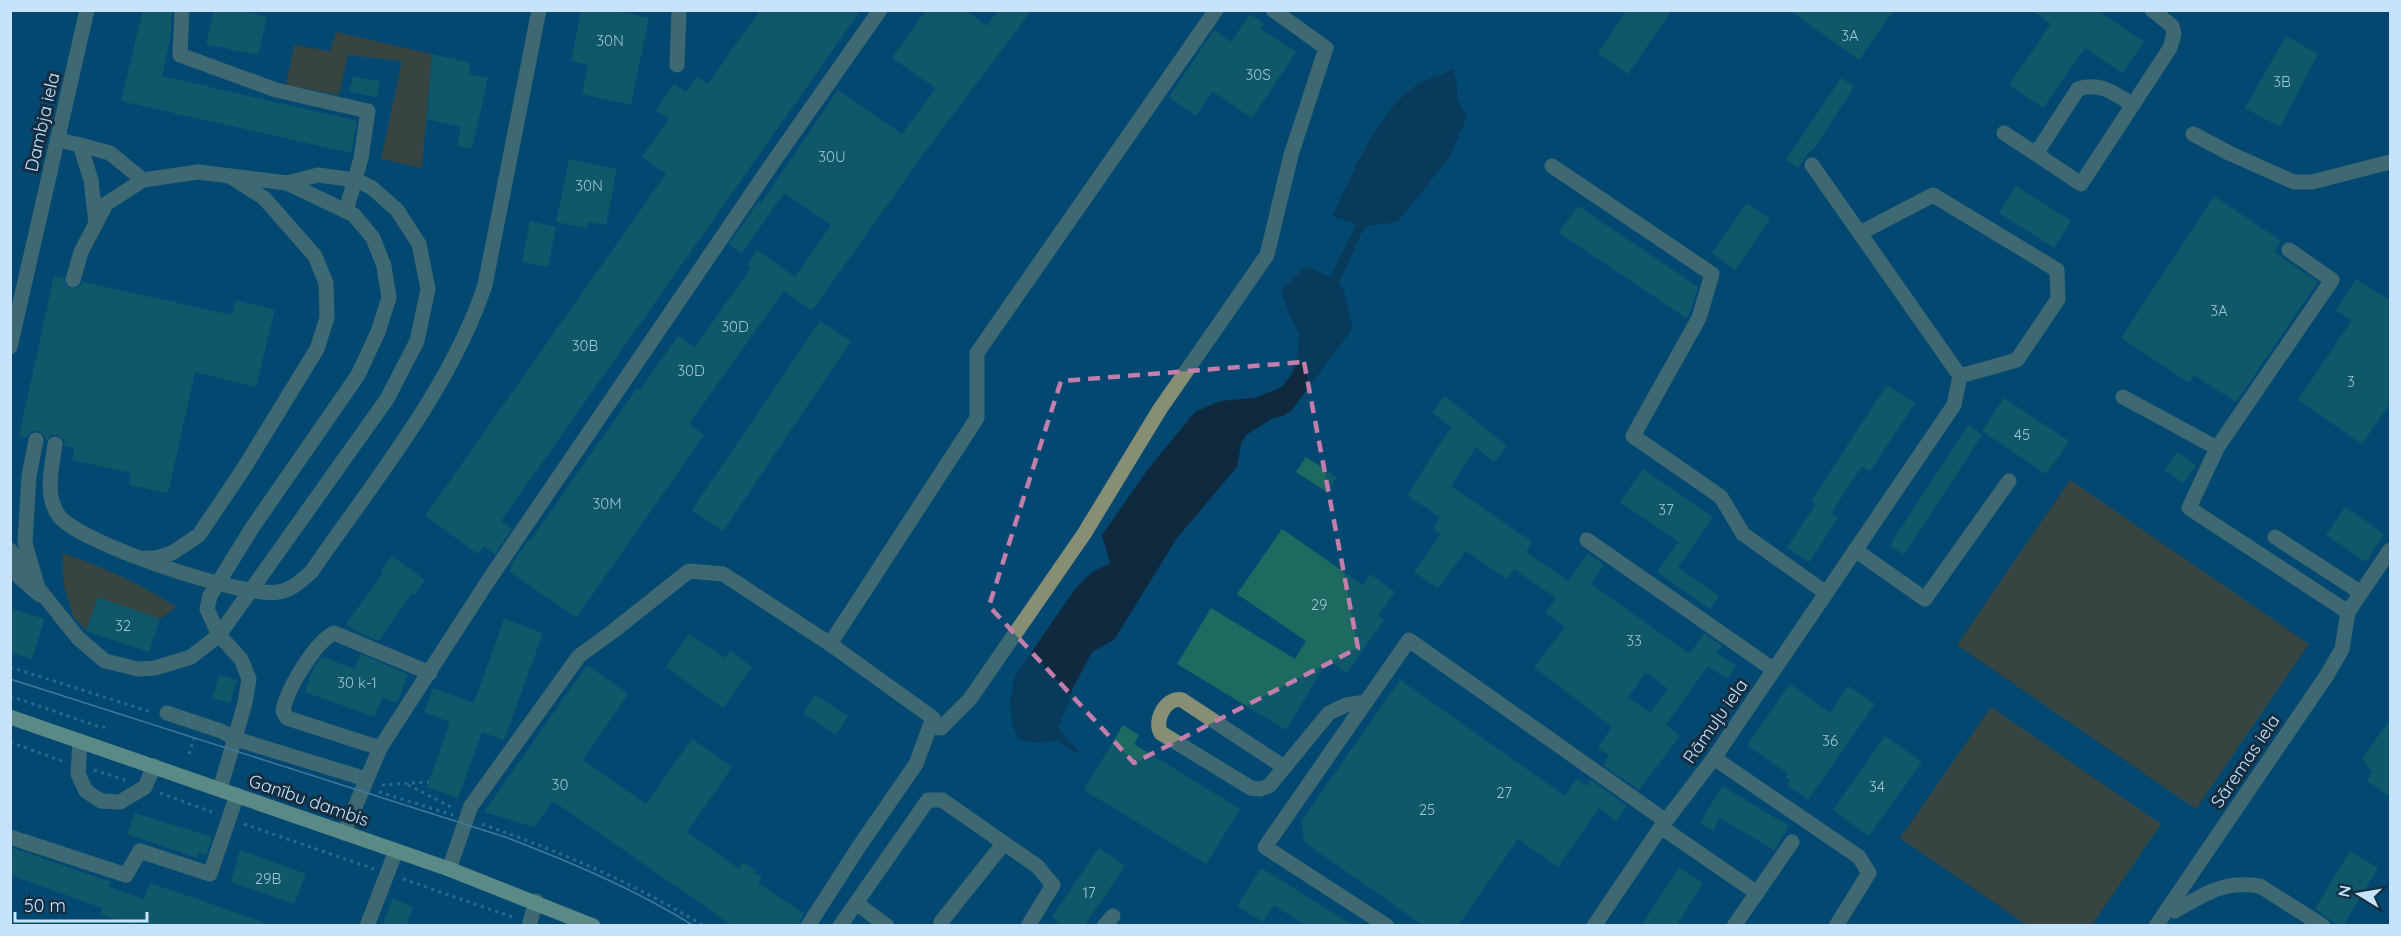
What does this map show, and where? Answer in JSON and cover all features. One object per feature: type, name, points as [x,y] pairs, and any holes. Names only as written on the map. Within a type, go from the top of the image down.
[{"type":"main road","name":"Ganību dambis","points":[[10,717],[449,869],[536,901],[593,926]]},
{"type":"street","name":"Dambja iela","points":[[10,347],[87,10]]},
{"type":"street","points":[[182,10],[180,55],[276,90],[368,111],[361,158],[346,211]]},
{"type":"street","points":[[55,444],[50,476],[51,498],[59,516],[112,549],[251,591],[276,593],[294,587],[312,571],[427,402],[474,318],[485,285],[539,10]]},
{"type":"street","points":[[677,65],[679,10]]},
{"type":"street","points":[[344,833],[380,748],[490,579],[767,171],[880,10]]},
{"type":"street","points":[[830,644],[977,418],[977,353],[1216,10]]},
{"type":"street","points":[[930,727],[942,728],[970,699],[1084,534],[1160,409],[1267,255],[1291,155],[1326,48],[1273,10]]},
{"type":"street","points":[[2004,133],[2081,184],[2170,48],[2174,34],[2172,26],[2152,10]]},
{"type":"street","points":[[2036,154],[2078,89],[2090,85],[2104,87],[2133,105]]},
{"type":"street","points":[[2193,134],[2294,182],[2312,182],[2391,162]]},
{"type":"street","points":[[59,140],[110,153],[143,180]]},
{"type":"street","points":[[80,145],[91,180],[96,223]]},
{"type":"street","points":[[1812,165],[1960,376],[2018,360],[2058,299],[2057,270],[1933,195],[1860,233]]},
{"type":"street","points":[[1552,166],[1712,274],[1699,318],[1633,436],[1720,497],[1743,534],[1826,593]]},
{"type":"street","points":[[73,280],[81,252],[106,204],[143,180],[198,172],[287,183],[354,215],[373,238],[384,266],[389,298],[378,332],[358,375],[252,528],[210,596],[207,609],[219,635],[241,659],[249,679],[236,739],[220,789]]},
{"type":"street","points":[[10,550],[78,638],[105,661],[138,669],[155,668],[191,657],[219,635],[387,399],[417,341],[428,289],[419,244],[397,210],[370,187],[355,180],[318,175],[287,183]]},
{"type":"street","points":[[138,558],[156,558],[172,553],[199,535],[244,468],[316,349],[327,318],[326,283],[315,256],[264,198],[229,176]]},
{"type":"street","points":[[2289,250],[2332,280],[2217,448],[2189,508],[2348,612],[2391,550]]},
{"type":"street","name":"Rāmuļu iela","points":[[1594,926],[1664,824],[1714,758],[1954,405],[1960,376]]},
{"type":"street","points":[[2123,397],[2217,448]]},
{"type":"street","points":[[36,440],[29,476],[25,543],[38,588]]},
{"type":"street","points":[[1855,550],[1924,599],[2008,481]]},
{"type":"street","points":[[2276,537],[2360,592]]},
{"type":"street","points":[[1587,540],[1774,670]]},
{"type":"street","points":[[10,569],[49,603]]},
{"type":"street","points":[[449,869],[466,818],[475,801],[579,656],[689,571],[723,574],[830,644],[933,718],[916,764],[808,926]]},
{"type":"street","name":"Sāremas iela","points":[[2156,926],[2327,675],[2342,649],[2348,612]]},
{"type":"street","points":[[380,748],[287,718],[283,711],[284,699],[320,643],[334,633],[430,673]]},
{"type":"street","points":[[1387,926],[1265,847],[1409,640],[1758,893]]},
{"type":"street","points":[[1284,767],[1182,700],[1176,698],[1170,701],[1158,720],[1161,733],[1251,788],[1260,789],[1269,786],[1329,713],[1346,705],[1366,702]]},
{"type":"street","points":[[159,713],[221,731],[236,739],[365,782]]},
{"type":"street","points":[[80,742],[78,774],[86,791],[101,801],[120,802],[146,787],[154,766]]},
{"type":"street","points":[[1714,758],[1859,857],[1869,873],[1836,926]]},
{"type":"street","points":[[10,837],[126,875],[140,851],[210,874],[237,795]]},
{"type":"street","points":[[840,926],[928,800],[942,800],[1037,866],[1053,885],[1028,926]]},
{"type":"street","points":[[1734,926],[1792,842]]},
{"type":"street","points":[[941,922],[1004,843]]},
{"type":"street","points":[[366,926],[396,851]]},
{"type":"street","points":[[2169,908],[2175,911],[2218,887],[2250,884],[2260,886],[2323,926]]},
{"type":"street","points":[[529,925],[536,901]]},
{"type":"street","points":[[856,903],[888,926]]},
{"type":"path","points":[[10,667],[159,713]]},
{"type":"path","points":[[10,696],[109,728]]},
{"type":"path","points":[[189,754],[196,732]]},
{"type":"path","points":[[10,742],[146,787],[529,925]]},
{"type":"path","points":[[365,782],[374,790],[396,798],[466,818],[565,854],[608,873],[704,926]]},
{"type":"path","points":[[365,782],[406,784],[429,782]]},
{"type":"path","points":[[406,784],[458,810],[466,818]]},
{"type":"highlighted area","points":[[1304,362],[1358,648],[1134,763],[989,606],[1061,381]]},
{"type":"shaded area","points":[[336,32],[432,54],[422,168],[381,159],[402,61],[348,55],[339,95],[286,85],[294,45],[330,51]]},
{"type":"shaded area","points":[[2070,480],[2309,644],[2196,809],[1957,645]]},
{"type":"shaded area","points":[[62,553],[121,576],[176,607],[160,619],[98,598],[86,631],[73,616],[64,586]]},
{"type":"shaded area","points":[[1991,707],[2161,824],[2092,925],[2027,925],[1900,838]]},
{"type":"water","points":[[1453,69],[1457,83],[1457,99],[1467,117],[1448,160],[1397,222],[1367,226],[1362,232],[1339,283],[1344,290],[1353,328],[1291,411],[1273,418],[1246,435],[1241,444],[1237,467],[1177,538],[1114,640],[1092,652],[1072,690],[1058,727],[1065,738],[1079,751],[1076,754],[1058,740],[1038,743],[1019,739],[1012,725],[1010,701],[1015,676],[1075,589],[1091,573],[1110,563],[1102,535],[1148,469],[1195,412],[1220,401],[1254,398],[1282,387],[1297,363],[1299,334],[1281,291],[1306,266],[1330,277],[1357,224],[1332,216],[1366,146],[1401,98],[1420,83]]},
{"type":"building","points":[[143,10],[172,10],[171,34],[162,76],[357,121],[351,153],[121,101]]},
{"type":"building","points":[[214,10],[238,10],[267,17],[258,55],[206,44]]},
{"type":"building","points":[[581,10],[612,10],[649,18],[631,105],[582,94],[588,65],[571,61]]},
{"type":"building","points":[[760,10],[861,10],[501,521],[512,529],[495,554],[484,546],[478,554],[425,516],[666,174],[642,157],[669,119],[656,110],[674,84],[686,92],[697,77],[708,84]]},
{"type":"building","points":[[926,10],[965,10],[987,26],[998,10],[1032,10],[924,153],[812,311],[784,291],[689,424],[704,435],[576,618],[509,571],[513,566],[511,565],[637,388],[640,390],[678,336],[695,347],[751,268],[747,265],[757,250],[795,277],[831,225],[784,193],[742,253],[729,244],[759,201],[761,203],[838,90],[902,134],[936,88],[892,58]]},
{"type":"building","points":[[1627,10],[1672,10],[1628,74],[1598,53]]},
{"type":"building","points":[[1789,10],[1894,10],[1859,60]]},
{"type":"building","points":[[2032,10],[2097,10],[2144,42],[2122,73],[2085,48],[2043,108],[2009,85],[2051,24]]},
{"type":"building","points":[[1250,14],[1264,24],[1261,29],[1296,52],[1252,118],[1212,91],[1196,116],[1169,97],[1214,30],[1231,42]]},
{"type":"building","points":[[2286,36],[2318,54],[2280,127],[2245,108]]},
{"type":"building","points":[[432,54],[470,63],[469,74],[488,78],[472,148],[457,146],[461,127],[427,119]]},
{"type":"building","points":[[353,77],[380,81],[377,98],[349,91]]},
{"type":"building","points":[[1841,78],[1854,87],[1813,150],[1811,149],[1798,168],[1786,160]]},
{"type":"building","points":[[569,159],[617,169],[606,225],[588,222],[587,228],[556,222]]},
{"type":"building","points":[[2016,186],[2071,221],[2054,248],[1999,213]]},
{"type":"building","points":[[2214,196],[2281,241],[2274,252],[2318,282],[2236,402],[2194,375],[2189,383],[2121,338]]},
{"type":"building","points":[[1747,203],[1770,219],[1735,270],[1712,253]]},
{"type":"building","points":[[1578,206],[1698,287],[1686,318],[1559,233]]},
{"type":"building","points":[[530,221],[556,227],[548,267],[522,262]]},
{"type":"building","points":[[54,276],[64,278],[66,286],[71,289],[79,287],[83,282],[232,315],[236,300],[275,310],[256,387],[195,372],[168,493],[129,485],[131,473],[72,460],[74,448],[65,446],[64,440],[57,435],[51,435],[46,442],[45,436],[38,431],[32,431],[26,438],[19,436]]},
{"type":"building","points":[[2356,279],[2391,301],[2391,402],[2362,444],[2298,400],[2352,320],[2336,310]]},
{"type":"building","points":[[820,321],[851,341],[723,531],[692,510]]},
{"type":"building","points":[[1887,385],[1915,403],[1870,471],[1862,466],[1831,513],[1838,518],[1809,562],[1787,548],[1816,504],[1811,501]]},
{"type":"building","points":[[1445,396],[1507,446],[1494,462],[1476,447],[1451,486],[1532,542],[1526,552],[1568,581],[1588,553],[1604,565],[1591,584],[1690,654],[1704,633],[1722,646],[1717,653],[1736,666],[1727,679],[1708,666],[1666,725],[1680,736],[1639,790],[1603,765],[1609,756],[1598,747],[1612,727],[1534,667],[1565,627],[1545,613],[1556,598],[1514,569],[1507,579],[1466,551],[1438,588],[1414,572],[1441,534],[1433,528],[1440,517],[1407,495],[1451,427],[1432,412]],"holes":[[[1646,672],[1668,689],[1650,713],[1628,697]]]},
{"type":"building","points":[[2004,398],[2069,441],[2046,474],[1982,431]]},
{"type":"building","points":[[1968,425],[1982,435],[1904,555],[1890,545]]},
{"type":"building","points":[[2177,452],[2196,465],[2183,483],[2165,470]]},
{"type":"building","points":[[1306,457],[1337,477],[1327,492],[1296,472]]},
{"type":"building","points":[[1643,469],[1713,517],[1678,567],[1719,596],[1710,609],[1657,572],[1679,542],[1620,502]]},
{"type":"building","points":[[2345,507],[2384,534],[2366,562],[2326,535]]},
{"type":"building","points":[[1282,529],[1363,585],[1370,574],[1395,592],[1378,616],[1384,620],[1347,673],[1328,660],[1286,730],[1177,664],[1211,608],[1295,659],[1306,641],[1237,594]]},
{"type":"building","points":[[392,556],[425,580],[414,595],[412,593],[378,641],[346,624],[383,573],[381,571]]},
{"type":"building","points":[[98,597],[160,619],[149,652],[86,631]]},
{"type":"building","points":[[10,608],[44,619],[32,659],[10,652]]},
{"type":"building","points":[[504,619],[543,633],[504,740],[482,732],[458,798],[427,787],[450,722],[424,712],[433,688],[474,703]]},
{"type":"building","points":[[689,634],[725,658],[730,651],[752,667],[723,708],[666,667]]},
{"type":"building","points":[[360,654],[408,674],[397,703],[382,697],[375,717],[305,692],[313,669],[322,657],[355,669]]},
{"type":"building","points":[[587,665],[628,694],[583,760],[646,804],[692,739],[732,767],[687,832],[739,869],[743,862],[756,871],[754,873],[762,877],[758,883],[804,914],[797,926],[733,926],[553,801],[534,827],[484,812]]},
{"type":"building","points":[[219,675],[237,680],[230,703],[212,698]]},
{"type":"building","points":[[1400,680],[1565,796],[1577,779],[1587,786],[1591,780],[1627,806],[1616,821],[1599,808],[1558,867],[1518,839],[1458,926],[1424,926],[1304,842],[1302,820]]},
{"type":"building","points":[[1790,684],[1830,713],[1848,686],[1875,704],[1808,800],[1787,785],[1790,780],[1785,777],[1788,774],[1747,745]]},
{"type":"building","points":[[815,695],[848,716],[836,735],[803,713]]},
{"type":"building","points":[[2391,718],[2391,797],[2367,781],[2372,772],[2362,759]]},
{"type":"building","points":[[1123,725],[1139,735],[1134,744],[1240,809],[1206,864],[1084,790]]},
{"type":"building","points":[[1885,736],[1922,762],[1869,836],[1833,810]]},
{"type":"building","points":[[1722,786],[1789,826],[1774,850],[1720,818],[1713,831],[1700,823]]},
{"type":"building","points":[[135,813],[212,837],[206,855],[199,853],[197,858],[127,834]]},
{"type":"building","points":[[10,847],[111,882],[109,887],[144,899],[150,883],[266,923],[266,926],[153,926],[137,920],[133,926],[100,914],[102,908],[10,875]]},
{"type":"building","points":[[1099,848],[1125,866],[1084,926],[1064,926],[1052,917]]},
{"type":"building","points":[[240,850],[306,874],[294,904],[231,882]]},
{"type":"building","points":[[2350,851],[2378,868],[2343,926],[2340,926],[2315,909]]},
{"type":"building","points":[[1261,868],[1354,926],[1306,926],[1274,905],[1263,922],[1237,906]]},
{"type":"building","points":[[1679,868],[1703,883],[1676,926],[1641,926]]},
{"type":"building","points":[[392,898],[413,907],[406,926],[383,926]]},
{"type":"tram line","points":[[10,679],[505,837],[602,877],[694,926]]}]
